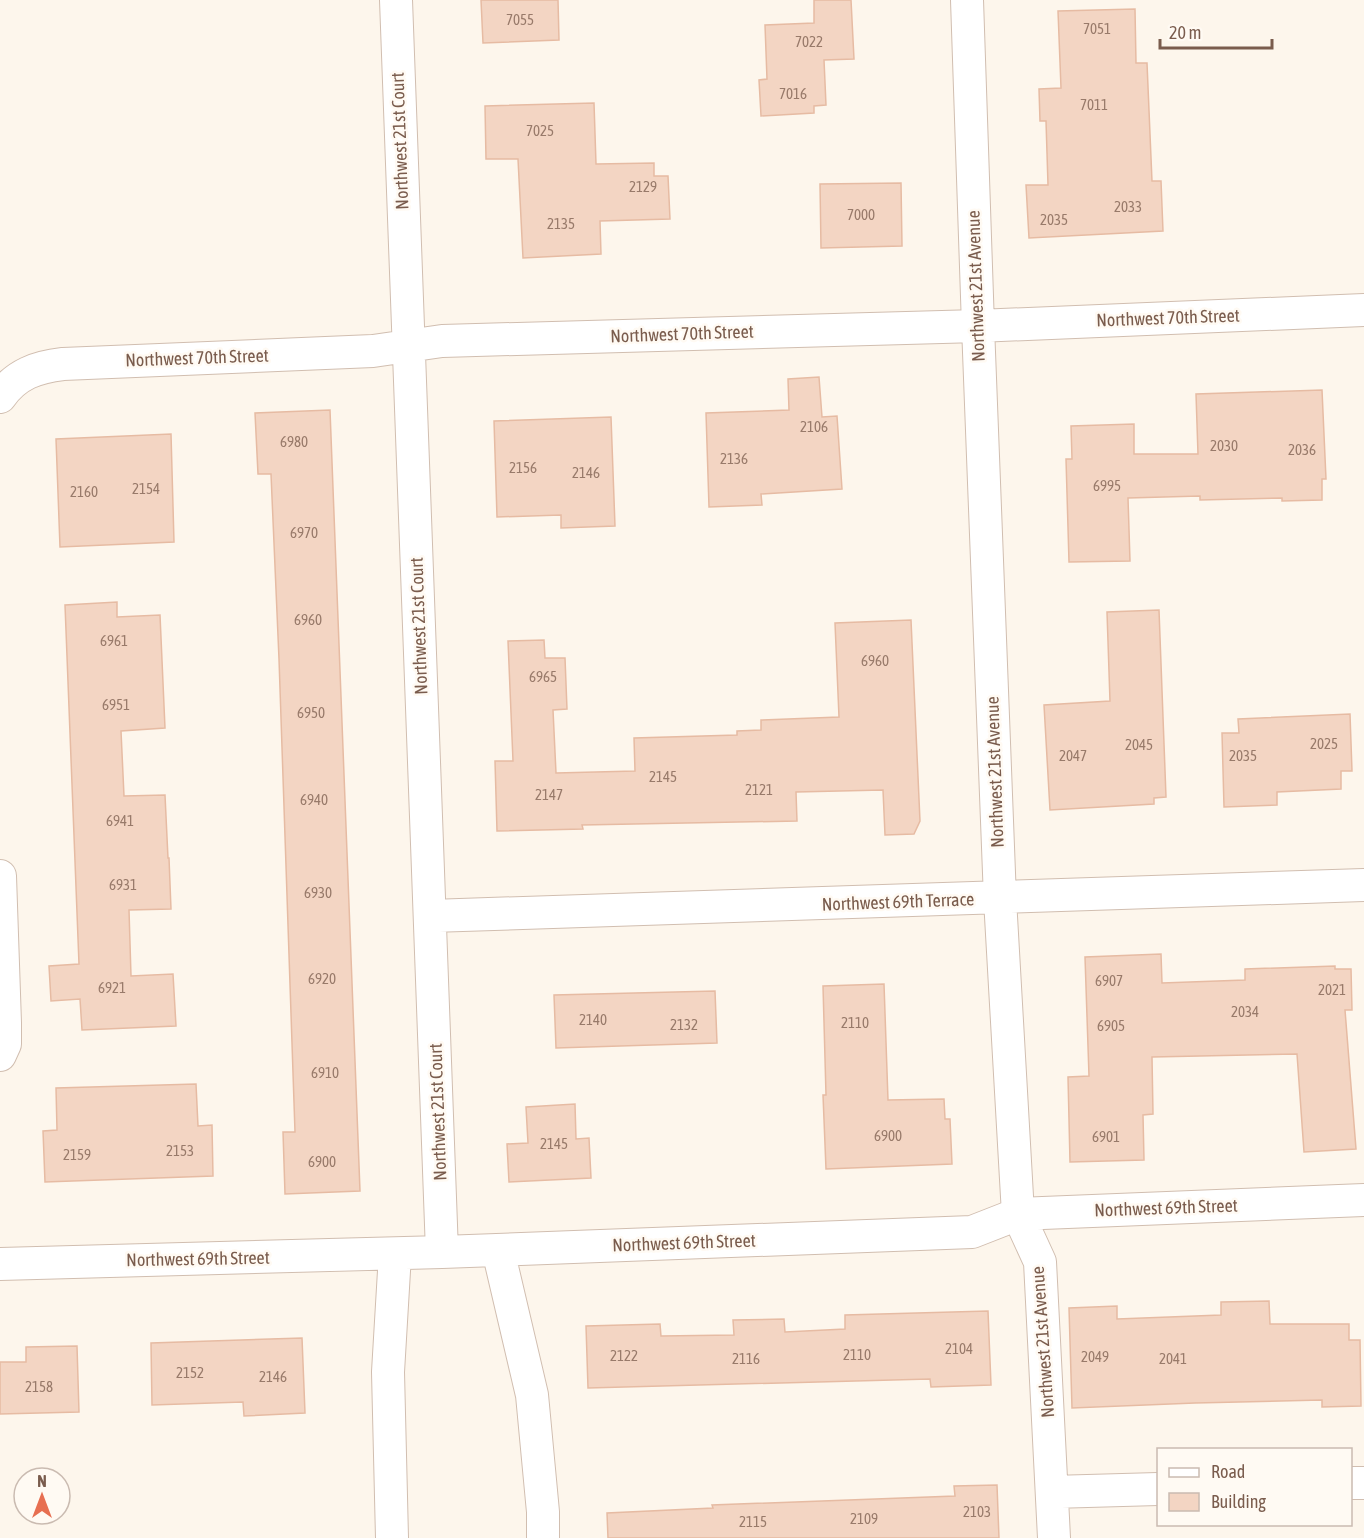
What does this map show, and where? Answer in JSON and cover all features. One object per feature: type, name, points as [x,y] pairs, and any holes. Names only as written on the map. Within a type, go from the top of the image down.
[{"type":"street","name":"Northwest 21st Court","points":[[396,0],[442,1252]]},
{"type":"street","name":"Northwest 21st Avenue","points":[[967,0],[1000,899],[1018,1214],[1040,1262],[1054,1538]]},
{"type":"street","name":"Northwest 70th Street","points":[[4,391],[24,374],[41,366],[63,364],[373,351],[454,341],[978,326],[1364,310]]},
{"type":"street","points":[[0,876],[6,1023],[5,1044],[0,1054]]},
{"type":"street","name":"Northwest 69th Terrace","points":[[431,916],[1000,899],[1364,885]]},
{"type":"street","name":"Northwest 69th Street","points":[[0,1264],[498,1251],[972,1232],[1018,1214],[1364,1200]]},
{"type":"street","points":[[498,1251],[532,1395],[543,1512],[543,1538]]},
{"type":"street","points":[[392,1538],[388,1372],[395,1254]]},
{"type":"street","points":[[1052,1492],[1157,1489]]},
{"type":"building","points":[[481,0],[558,0],[559,40],[483,43]]},
{"type":"building","points":[[814,0],[851,0],[854,59],[824,60],[826,105],[814,106],[814,113],[761,116],[759,80],[767,79],[765,25],[814,23]]},
{"type":"building","points":[[1135,9],[1136,63],[1147,63],[1152,181],[1161,181],[1163,231],[1029,238],[1026,185],[1048,185],[1046,121],[1040,121],[1039,89],[1061,88],[1058,11]]},
{"type":"building","points":[[594,103],[596,164],[654,163],[654,176],[668,176],[670,219],[600,221],[601,254],[523,258],[518,159],[486,159],[485,106]]},
{"type":"building","points":[[901,183],[902,246],[821,248],[820,184]]},
{"type":"building","points":[[819,377],[822,417],[837,416],[842,489],[761,494],[762,505],[709,507],[706,413],[789,410],[788,379]]},
{"type":"building","points":[[1322,390],[1326,479],[1322,479],[1322,500],[1282,501],[1282,498],[1200,500],[1200,496],[1128,498],[1130,561],[1069,562],[1066,459],[1072,459],[1071,426],[1134,424],[1134,454],[1198,454],[1196,394]]},
{"type":"building","points":[[330,410],[360,1191],[285,1194],[283,1132],[295,1132],[279,659],[271,474],[258,474],[255,413]]},
{"type":"building","points":[[611,417],[615,526],[561,528],[561,515],[497,517],[494,421]]},
{"type":"building","points":[[171,434],[174,542],[60,547],[56,439]]},
{"type":"building","points":[[117,602],[117,617],[160,615],[165,728],[121,731],[124,796],[165,795],[169,858],[171,909],[129,910],[131,976],[173,974],[176,1026],[82,1030],[80,999],[51,1001],[49,966],[79,964],[65,605]]},
{"type":"building","points":[[1159,610],[1166,797],[1154,798],[1154,804],[1050,810],[1044,705],[1110,701],[1107,612]]},
{"type":"building","points":[[911,620],[920,821],[914,834],[885,835],[883,790],[796,792],[797,821],[582,825],[583,829],[497,831],[495,761],[513,761],[508,641],[544,640],[545,658],[565,658],[567,709],[553,710],[556,773],[635,771],[634,738],[737,735],[737,731],[761,730],[761,720],[839,717],[835,623]]},
{"type":"building","points":[[1350,714],[1352,771],[1341,771],[1341,789],[1277,792],[1277,805],[1224,807],[1222,733],[1239,733],[1238,719]]},
{"type":"building","points":[[1161,954],[1162,983],[1245,980],[1245,969],[1335,966],[1335,969],[1351,969],[1352,1010],[1345,1010],[1356,1149],[1304,1152],[1297,1054],[1152,1057],[1153,1114],[1143,1115],[1144,1160],[1070,1162],[1068,1077],[1089,1076],[1085,957]]},
{"type":"building","points":[[884,984],[888,1100],[944,1099],[945,1119],[950,1119],[952,1164],[826,1169],[823,986]]},
{"type":"building","points":[[715,991],[717,1043],[556,1048],[554,995]]},
{"type":"building","points":[[196,1084],[198,1126],[212,1125],[213,1176],[45,1182],[43,1131],[57,1130],[56,1088]]},
{"type":"building","points":[[575,1104],[576,1139],[589,1138],[591,1178],[509,1182],[507,1144],[528,1143],[526,1107]]},
{"type":"building","points":[[1269,1301],[1270,1324],[1349,1324],[1349,1340],[1360,1340],[1361,1406],[1322,1407],[1322,1400],[1072,1408],[1069,1308],[1117,1306],[1117,1319],[1221,1315],[1221,1302]]},
{"type":"building","points":[[988,1311],[991,1385],[931,1387],[930,1379],[588,1388],[586,1326],[660,1324],[661,1336],[734,1335],[733,1320],[784,1319],[785,1332],[845,1329],[845,1315]]},
{"type":"building","points":[[302,1338],[305,1413],[244,1416],[243,1402],[152,1405],[151,1343]]},
{"type":"building","points":[[77,1346],[79,1412],[0,1414],[0,1362],[26,1362],[26,1347]]},
{"type":"building","points":[[997,1485],[999,1538],[608,1538],[607,1513],[713,1508],[712,1505],[955,1496],[954,1486]]}]
